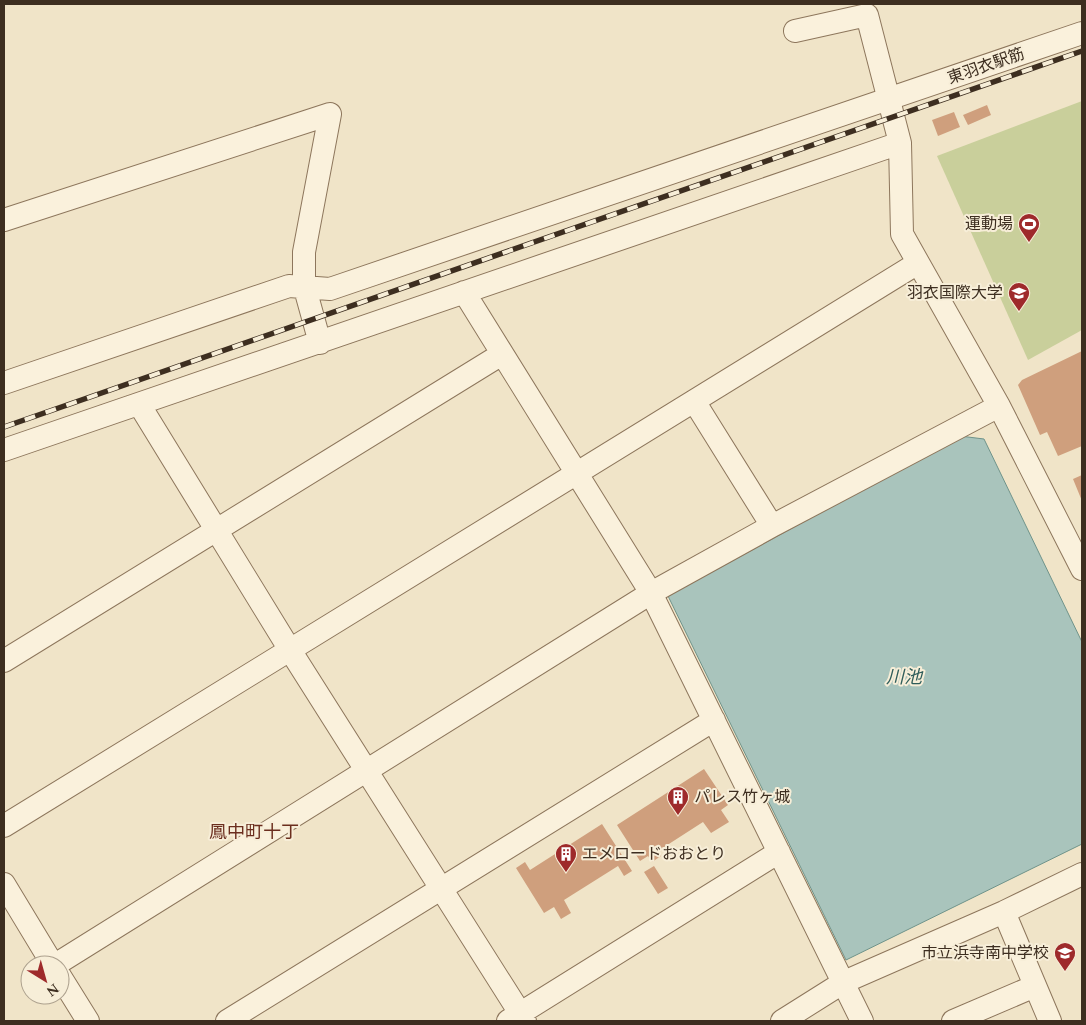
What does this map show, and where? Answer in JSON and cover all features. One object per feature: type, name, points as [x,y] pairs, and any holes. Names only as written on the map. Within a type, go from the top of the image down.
[{"type":"street","points":[[796,31],[867,15],[900,143],[902,234],[999,406],[1082,569]]},
{"type":"street","name":"東羽衣駅筋","points":[[4,382],[289,286],[304,285],[330,289],[1082,34]]},
{"type":"street","points":[[4,220],[330,114],[304,252],[304,285],[320,343]]},
{"type":"street","points":[[4,450],[900,143]]},
{"type":"street","points":[[4,826],[918,263]]},
{"type":"street","points":[[464,292],[651,593],[862,1021]]},
{"type":"street","points":[[4,661],[215,529],[502,354]]},
{"type":"street","points":[[694,401],[772,526]]},
{"type":"street","points":[[139,404],[290,650],[441,889],[518,1019],[779,852]]},
{"type":"street","points":[[70,955],[367,772],[651,593],[772,526],[999,406]]},
{"type":"street","points":[[227,1021],[714,720]]},
{"type":"street","points":[[782,1021],[844,982],[1004,912],[1082,874]]},
{"type":"street","points":[[4,884],[48,955]]},
{"type":"street","points":[[1004,912],[1050,1021]]},
{"type":"street","points":[[953,1021],[1036,986]]},
{"type":"street","points":[[70,992],[88,1021]]},
{"type":"green space","name":"運動場","points":[[1082,101],[1082,330],[1028,360],[937,156]]},
{"type":"water","name":"川池","points":[[960,436],[984,439],[1082,642],[1082,844],[846,960],[668,596]]},
{"type":"building","points":[[987,105],[991,115],[968,125],[963,115]]},
{"type":"building","points":[[954,112],[960,127],[938,136],[932,120]]},
{"type":"building","points":[[1082,351],[1082,446],[1058,456],[1047,432],[1040,435],[1018,385],[1022,380]]},
{"type":"building","points":[[1082,475],[1082,501],[1073,479]]},
{"type":"building","name":"パレス竹ヶ城","points":[[704,769],[728,805],[721,810],[729,822],[711,833],[703,822],[658,851],[661,856],[652,862],[648,856],[640,861],[617,825]]},
{"type":"building","name":"エメロードおおとり","points":[[602,824],[632,871],[624,876],[618,866],[564,900],[571,913],[561,919],[554,907],[544,913],[516,868],[525,862],[530,870]]},
{"type":"building","points":[[654,866],[668,888],[658,894],[644,872]]},
{"type":"railway","points":[[4,427],[1082,51]]},
{"type":"place","name":"運動場","points":[[1029,243]]},
{"type":"place","name":"羽衣国際大学","points":[[1019,312]]},
{"type":"place","name":"パレス竹ヶ城","points":[[678,816]]},
{"type":"place","name":"エメロードおおとり","points":[[566,873]]},
{"type":"place","name":"市立浜寺南中学校","points":[[1065,972]]},
{"type":"district","name":"鳳中町十丁","points":[[254,832]]}]
